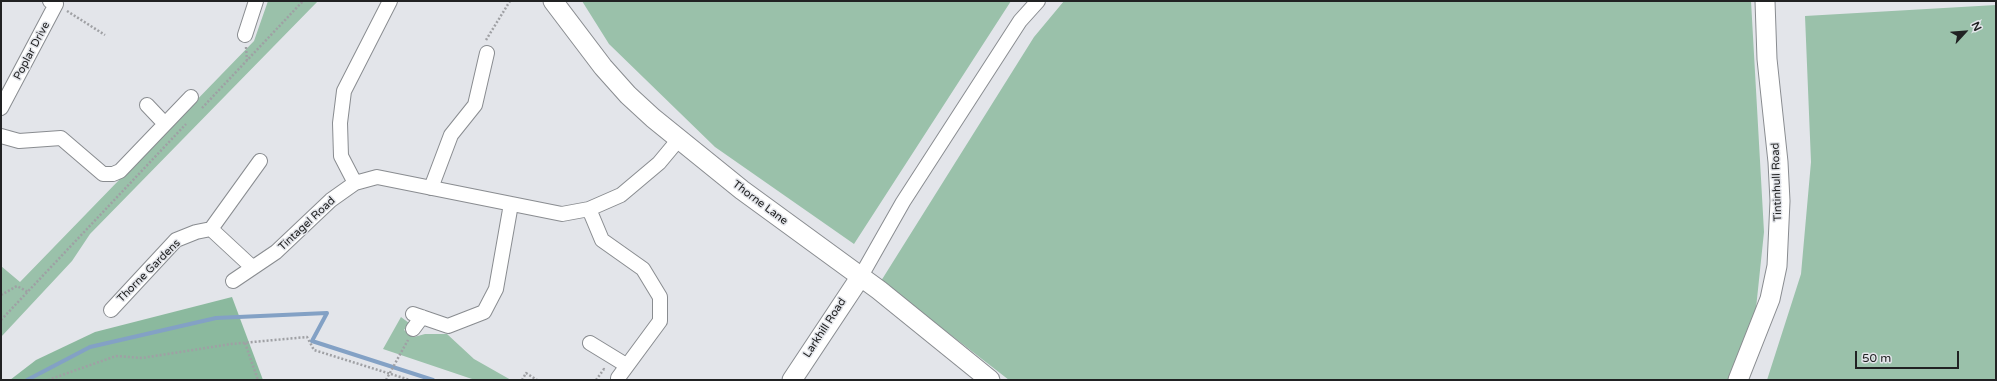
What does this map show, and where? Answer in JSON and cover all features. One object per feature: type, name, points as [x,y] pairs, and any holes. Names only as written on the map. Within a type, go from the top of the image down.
[{"type":"street","points":[[245,34],[256,1]]},
{"type":"street","points":[[354,183],[341,156],[340,123],[344,91],[390,1]]},
{"type":"street","name":"Thorne Lane","points":[[553,1],[603,67],[628,95],[679,139],[748,194],[861,276],[990,380]]},
{"type":"street","points":[[861,276],[912,189],[1020,22],[1038,1]]},
{"type":"street","name":"Tintinhull Road","points":[[1738,380],[1770,299],[1777,266],[1780,201],[1778,162],[1767,59],[1765,1]]},
{"type":"street","name":"Poplar Drive","points":[[2,105],[53,3]]},
{"type":"street","points":[[431,188],[451,135],[475,104],[487,53]]},
{"type":"street","points":[[1,136],[19,141],[61,138],[103,174],[113,174],[120,171],[191,97]]},
{"type":"street","points":[[147,105],[165,124]]},
{"type":"street","name":"Tintagel Road","points":[[233,281],[276,252],[331,200],[354,183],[377,176],[562,214],[589,209],[621,195],[660,163],[679,139]]},
{"type":"street","points":[[252,267],[211,229],[260,160]]},
{"type":"street","points":[[413,329],[417,315],[448,326],[484,312],[496,289],[511,204]]},
{"type":"street","points":[[589,209],[602,240],[643,269],[660,297],[660,321],[626,365],[618,378]]},
{"type":"street","name":"Thorne Gardens","points":[[111,310],[176,240],[196,232],[211,229]]},
{"type":"street","name":"Larkhill Road","points":[[792,380],[861,276]]},
{"type":"street","points":[[590,343],[626,365]]},
{"type":"path","points":[[198,112],[303,1]]},
{"type":"path","points":[[487,53],[484,42],[510,1]]},
{"type":"path","points":[[53,3],[105,35]]},
{"type":"path","points":[[1,320],[187,124]]},
{"type":"path","points":[[1,295],[17,286],[28,292]]},
{"type":"path","points":[[386,380],[413,329]]},
{"type":"path","points":[[48,380],[116,356],[142,358],[245,342],[307,337],[314,350],[390,372],[410,380]]},
{"type":"path","points":[[245,342],[258,380]]},
{"type":"path","points":[[596,380],[604,369]]},
{"type":"path","points":[[522,380],[526,373],[537,380]]},
{"type":"green space","points":[[268,1],[318,1],[90,234],[72,261],[1,337],[1,266],[20,282],[254,41]]},
{"type":"green space","points":[[582,1],[1011,1],[854,244],[715,147],[609,44]]},
{"type":"green space","points":[[1064,1],[1751,1],[1764,232],[1755,318],[1730,380],[1009,380],[881,281],[1034,37]]},
{"type":"green space","points":[[1996,5],[1996,380],[1767,380],[1801,274],[1811,162],[1805,16]]},
{"type":"green space","points":[[232,297],[263,380],[10,380],[36,360],[95,332]]},
{"type":"green space","points":[[401,317],[409,323],[404,330],[414,337],[425,334],[447,334],[474,359],[511,380],[475,380],[383,349]]},
{"type":"waterway","points":[[27,380],[90,347],[216,318],[327,313],[312,341],[433,380]]}]
